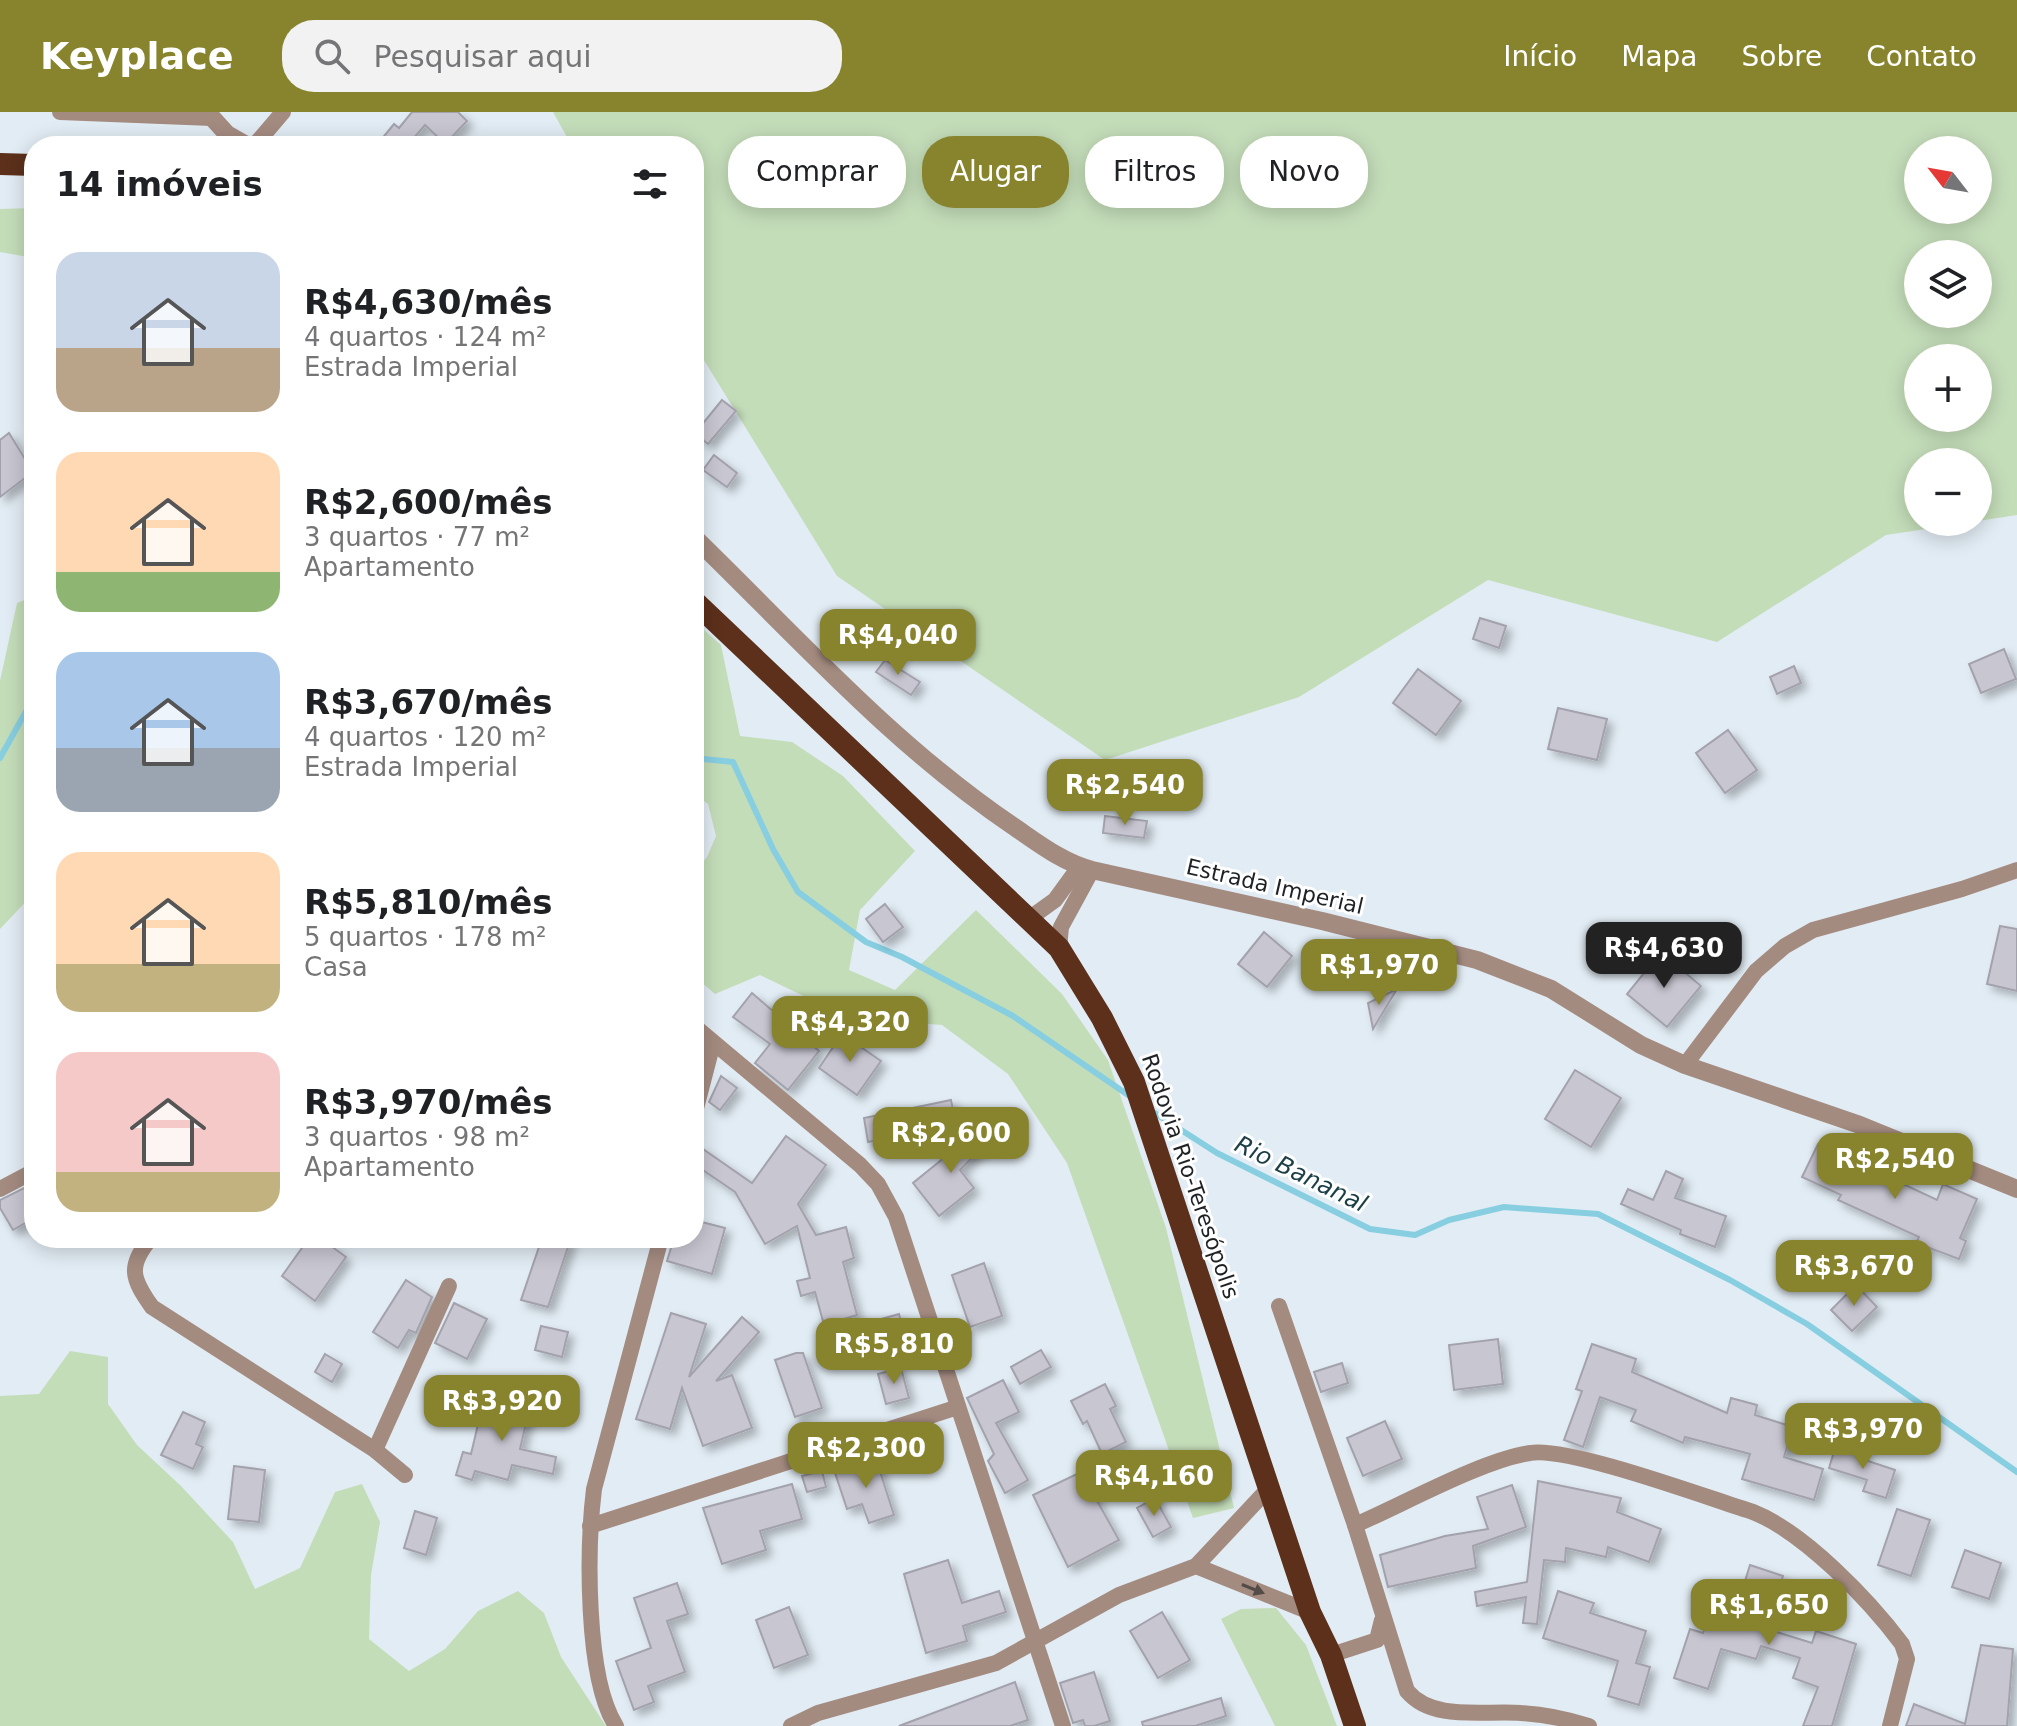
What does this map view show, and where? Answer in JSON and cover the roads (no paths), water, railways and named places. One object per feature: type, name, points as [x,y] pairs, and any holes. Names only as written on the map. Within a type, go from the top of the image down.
[{"type":"highway","points":[[0,164],[24,165]]},
{"type":"highway","name":"Rodovia Rio-Teresópolis","points":[[704,611],[965,860],[1030,918],[1059,948],[1076,973],[1134,1082],[1310,1612],[1331,1655],[1355,1726]]},
{"type":"street","points":[[60,112],[210,115],[231,136]]},
{"type":"street","points":[[260,136],[283,112]]},
{"type":"street","name":"Estrada Imperial","points":[[704,547],[904,745],[976,801],[1085,868],[1322,921],[1477,960],[1551,989],[1641,1045],[1685,1065],[1860,1125],[2017,1189]]},
{"type":"street","points":[[1030,918],[1055,900],[1085,868]]},
{"type":"street","points":[[1059,948],[1061,927],[1085,868]]},
{"type":"street","points":[[1685,1065],[1756,971],[1785,946],[1813,930],[1962,889],[2017,870]]},
{"type":"street","points":[[704,1035],[827,1136],[878,1184],[896,1217],[1063,1726]]},
{"type":"street","points":[[704,1078],[713,1043]]},
{"type":"street","points":[[0,1189],[24,1176]]},
{"type":"street","points":[[145,1248],[135,1263],[136,1285],[152,1307],[375,1450],[405,1475]]},
{"type":"street","points":[[616,1726],[603,1697],[597,1651],[590,1526],[594,1489],[658,1248]]},
{"type":"street","points":[[375,1450],[449,1286]]},
{"type":"street","points":[[1279,1306],[1355,1525],[1382,1620],[1407,1691],[1427,1707],[1445,1711],[1545,1715],[1589,1726]]},
{"type":"street","points":[[590,1526],[958,1407]]},
{"type":"street","points":[[1355,1525],[1505,1459],[1533,1452],[1579,1459],[1753,1512],[1774,1520],[1808,1545],[1902,1644],[1907,1659],[1890,1726]]},
{"type":"street","points":[[791,1726],[818,1713],[966,1674],[1035,1643],[1119,1595],[1196,1566],[1270,1487]]},
{"type":"street","points":[[1196,1566],[1310,1612]]},
{"type":"street","points":[[1331,1655],[1377,1640],[1382,1620]]},
{"type":"waterway","name":"Rio Bananal","points":[[0,758],[24,715]]},
{"type":"waterway","name":"Rio Bananal","points":[[704,759],[733,762],[773,849],[798,892],[866,942],[902,957],[1013,1016],[1134,1099]]},
{"type":"waterway","name":"Rio Bananal","points":[[1150,1110],[1217,1153],[1370,1229],[1415,1235],[1449,1220],[1504,1207],[1598,1214],[1730,1280],[1807,1324],[2017,1472]]}]
